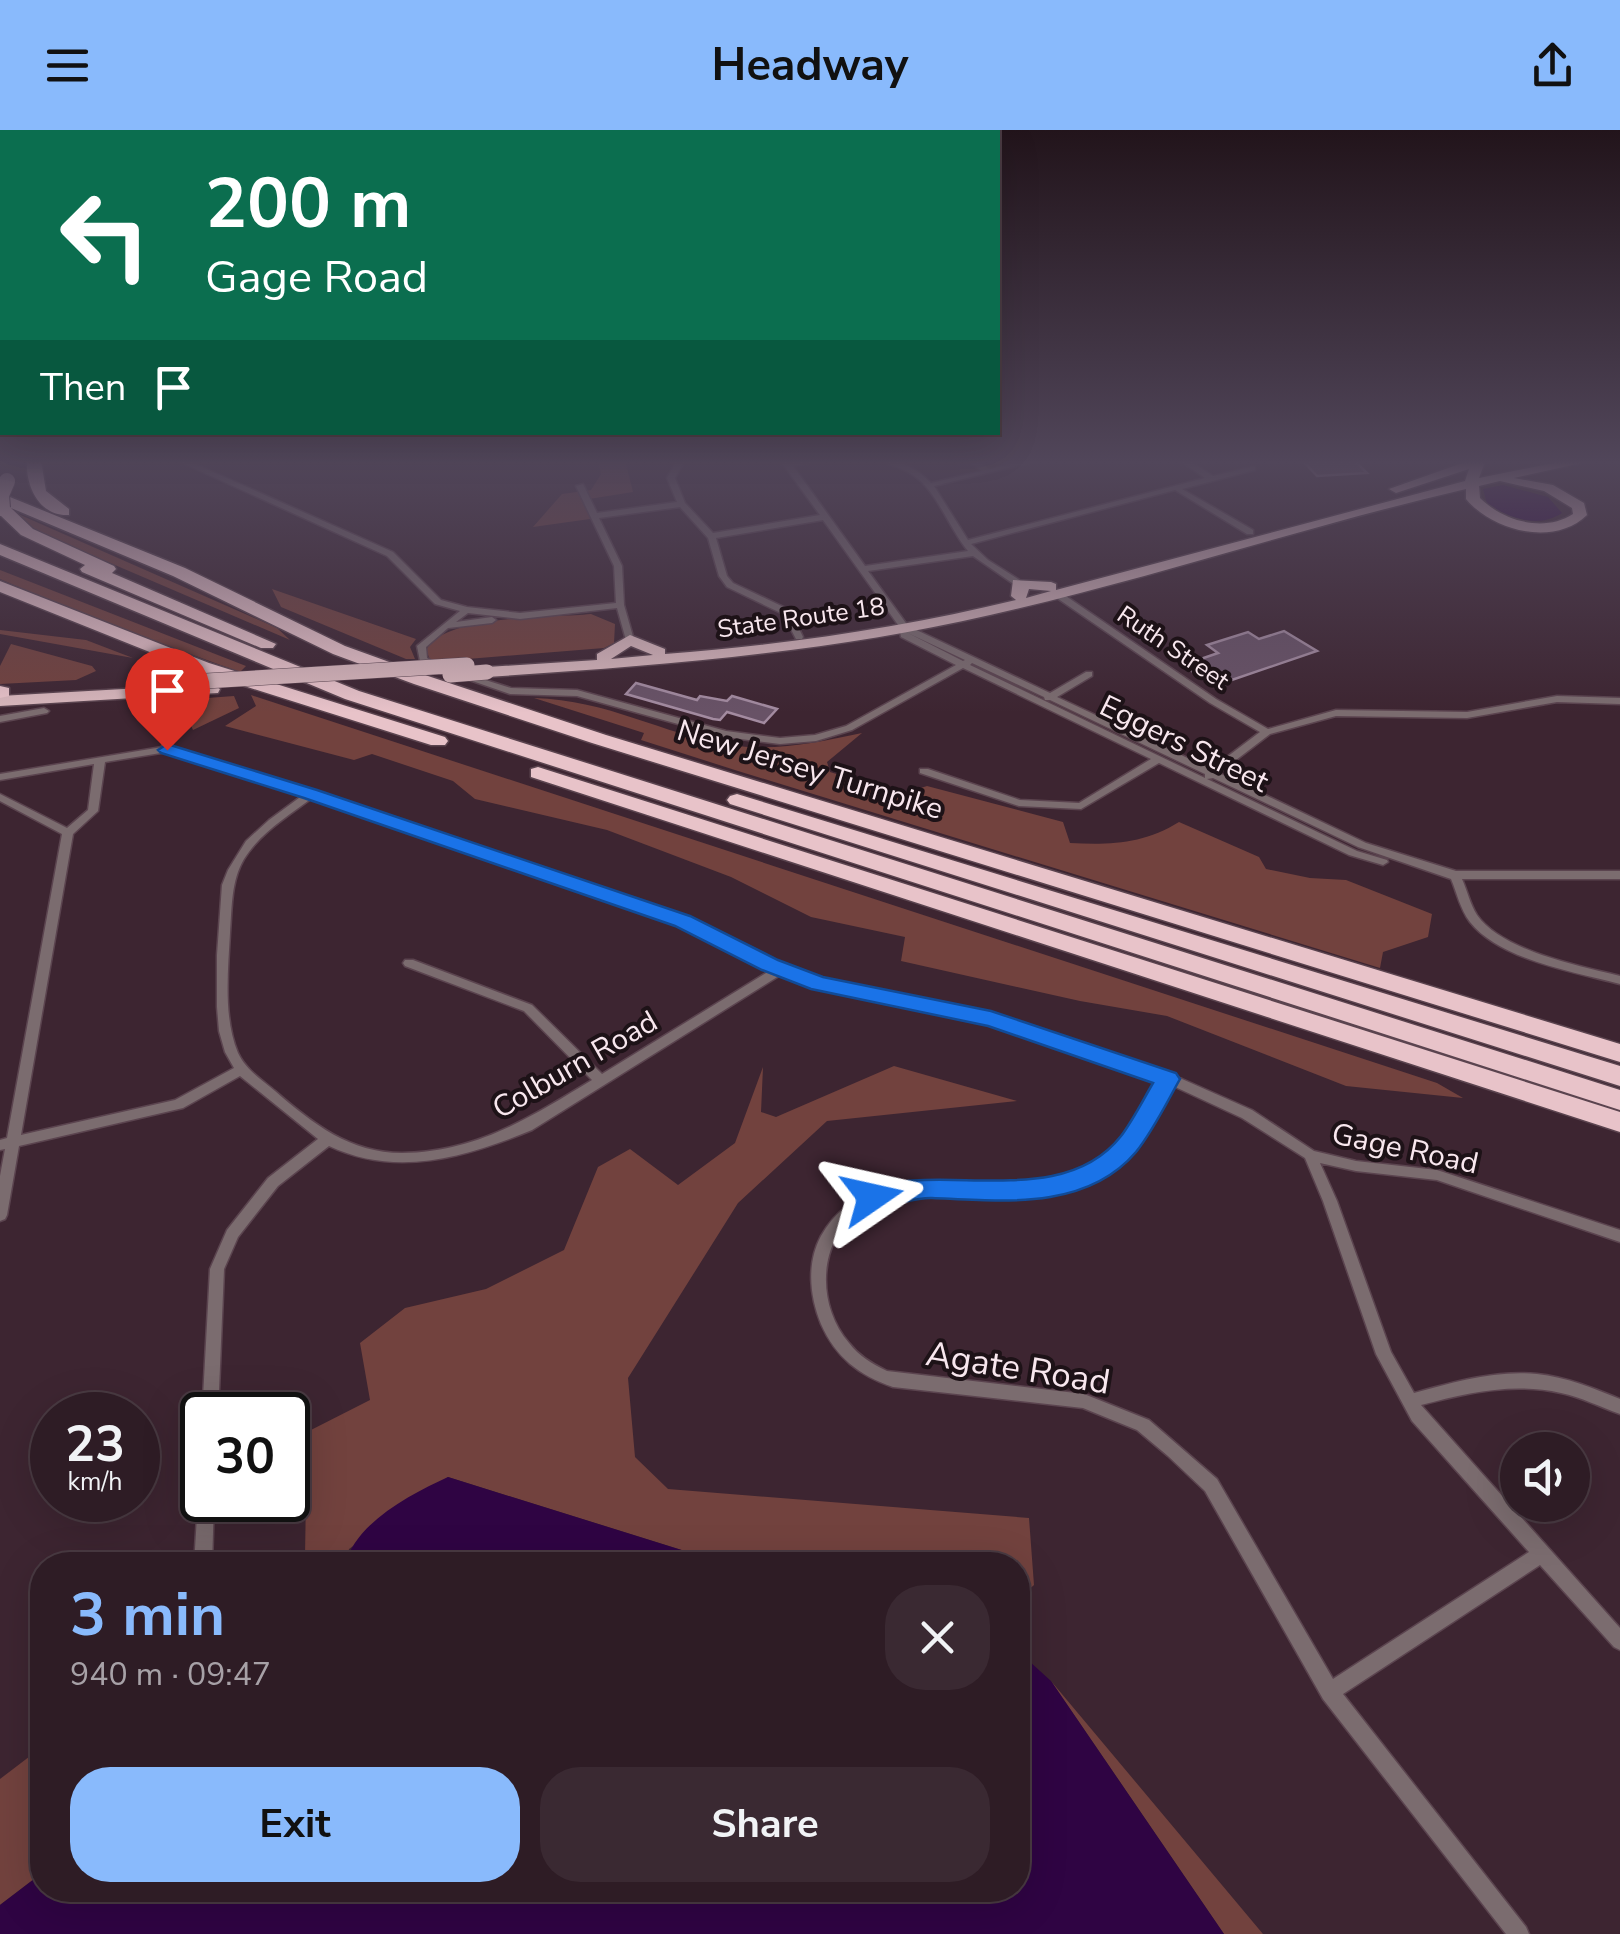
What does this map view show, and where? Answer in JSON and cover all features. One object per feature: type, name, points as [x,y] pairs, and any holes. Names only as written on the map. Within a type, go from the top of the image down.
[{"type":"highway","name":"New Jersey Turnpike","points":[[28,544],[278,649],[401,694],[1620,1076]]},
{"type":"highway","points":[[53,544],[152,593]]},
{"type":"highway","name":"New Jersey Turnpike","points":[[107,544],[179,572],[340,650],[467,696],[1620,1053]]},
{"type":"highway","points":[[127,544],[179,572]]},
{"type":"highway","name":"State Route 18","points":[[0,696],[196,674],[467,665],[659,652],[901,625],[1019,590],[1054,591],[1210,544]]},
{"type":"highway","name":"State Route 18","points":[[0,696],[26,700],[727,656],[901,625],[1054,591],[1227,544]]},
{"type":"highway","points":[[0,549],[188,630],[416,716],[1620,1100]]},
{"type":"highway","points":[[0,562],[153,622],[188,630]]},
{"type":"highway","points":[[0,586],[196,674]]},
{"type":"highway","points":[[0,596],[196,674],[1620,1122]]},
{"type":"highway","points":[[604,656],[628,632],[659,652]]},
{"type":"street","points":[[368,544],[390,554],[438,602],[494,615],[544,614]]},
{"type":"street","points":[[608,544],[618,566],[620,606],[628,632]]},
{"type":"street","points":[[713,544],[723,576],[730,585],[787,612],[800,637]]},
{"type":"street","points":[[844,544],[901,625]]},
{"type":"street","points":[[966,544],[1019,590]]},
{"type":"street","points":[[862,569],[974,552]]},
{"type":"street","name":"Ruth Street","points":[[1054,591],[1212,701],[1267,732]]},
{"type":"street","points":[[436,632],[464,623],[620,606]]},
{"type":"street","points":[[466,610],[421,646],[423,660],[495,688],[577,693],[762,741],[816,738],[849,728],[969,662]]},
{"type":"street","points":[[580,610],[611,615],[628,632]]},
{"type":"street","name":"Eggers Street","points":[[901,625],[1208,777],[1390,857],[1455,874]]},
{"type":"street","points":[[1047,699],[1089,674]]},
{"type":"street","name":"Eggers Street","points":[[1047,699],[1156,760],[1208,777],[1301,829],[1386,863],[1445,876],[1620,875]]},
{"type":"street","points":[[1208,777],[1267,732],[1336,713],[1467,715],[1557,700],[1620,701]]},
{"type":"street","points":[[0,718],[44,711]]},
{"type":"street","points":[[0,777],[167,750],[172,717]]},
{"type":"street","name":"Gage Road","points":[[167,750],[311,794],[682,921],[819,984],[991,1019],[1168,1079],[1247,1114],[1310,1154],[1356,1166],[1437,1175],[1620,1236]]},
{"type":"street","points":[[0,1214],[6,1144],[68,833],[93,811],[100,760]]},
{"type":"street","points":[[924,770],[1019,803],[1081,806],[1156,760]]},
{"type":"street","name":"Colburn Road","points":[[311,794],[255,837],[232,866],[228,885],[224,1032],[231,1056],[242,1070],[328,1139],[386,1154],[452,1154],[527,1126],[780,969]]},
{"type":"street","points":[[2,804],[33,813],[68,833]]},
{"type":"street","points":[[1301,829],[1312,821]]},
{"type":"street","points":[[1455,874],[1474,919],[1500,938],[1542,958],[1620,980]]},
{"type":"street","points":[[409,963],[528,1008],[601,1081]]},
{"type":"street","points":[[6,1144],[178,1104],[242,1070]]},
{"type":"street","name":"Agate Road","points":[[1168,1079],[1128,1144],[1108,1164],[1080,1179],[1021,1192],[898,1190],[872,1197],[851,1210],[830,1233],[817,1274],[831,1331],[852,1360],[893,1380],[1084,1401],[1143,1425],[1211,1485],[1330,1692],[1518,1934]]},
{"type":"street","points":[[211,1392],[217,1269],[232,1234],[273,1182],[328,1139]]},
{"type":"street","points":[[1310,1154],[1384,1354],[1418,1416],[1620,1641]]},
{"type":"street","points":[[1410,1401],[1496,1378],[1524,1378],[1584,1390],[1620,1407]]},
{"type":"street","points":[[204,1552],[205,1522]]},
{"type":"street","points":[[1330,1692],[1543,1552]]},
{"type":"shaded area","points":[[66,544],[87,544],[277,628],[290,640]]},
{"type":"shaded area","points":[[0,570],[246,666],[240,672],[93,619],[0,579]]},
{"type":"shaded area","points":[[272,589],[416,639],[410,647],[415,659],[406,659],[281,607]]},
{"type":"shaded area","points":[[591,614],[615,624],[614,643],[604,648],[431,662],[426,650],[437,638],[476,624]]},
{"type":"shaded area","points":[[0,630],[86,640],[133,658],[0,634]]},
{"type":"shaded area","points":[[11,644],[92,666],[96,671],[76,680],[0,684],[0,666]]},
{"type":"shaded area","points":[[251,695],[1437,1083],[1463,1098],[1346,1086],[1167,1016],[901,961],[905,937],[811,917],[731,877],[607,830],[475,799],[453,781],[372,754],[354,760],[225,726],[256,706]]},
{"type":"shaded area","points":[[234,696],[239,708],[193,730],[185,712],[167,701]]},
{"type":"shaded area","points":[[534,698],[587,705],[705,740],[746,747],[796,745],[862,733],[827,762],[830,772],[902,794],[927,786],[1063,822],[1070,843],[1126,842],[1179,822],[1259,857],[1266,869],[1346,880],[1432,914],[1428,937],[1383,952],[1380,968],[738,771],[641,740],[644,733]]},
{"type":"shaded area","points":[[894,1066],[1017,1101],[827,1121],[738,1203],[628,1378],[635,1457],[668,1489],[1029,1518],[1034,1585],[1030,1588],[1030,1552],[688,1552],[448,1477],[348,1552],[305,1552],[306,1522],[310,1522],[310,1430],[370,1400],[360,1343],[405,1308],[486,1289],[564,1250],[598,1167],[630,1149],[678,1185],[735,1143],[763,1067],[761,1112],[776,1117]]},
{"type":"shaded area","points":[[448,1477],[688,1552],[350,1552],[372,1523]]},
{"type":"shaded area","points":[[1030,1662],[1051,1681],[1224,1934],[0,1934],[0,1905],[30,1882],[30,1902],[1030,1902]]},
{"type":"shaded area","points":[[1051,1681],[1263,1934],[1224,1934]]},
{"type":"shaded area","points":[[30,1756],[30,1882],[0,1905],[0,1779]]},
{"type":"building","points":[[1284,631],[1317,651],[1214,686],[1183,665],[1218,653],[1207,645],[1248,632],[1259,639]]},
{"type":"building","points":[[636,683],[697,700],[700,696],[727,701],[732,696],[777,709],[764,723],[727,712],[720,720],[713,719],[626,694]]},
{"type":"route","points":[[167,750],[311,794],[682,921],[770,965],[819,984],[991,1019],[1168,1079],[1128,1144],[1108,1164],[1080,1179],[1021,1192],[922,1188],[872,1197]]}]
